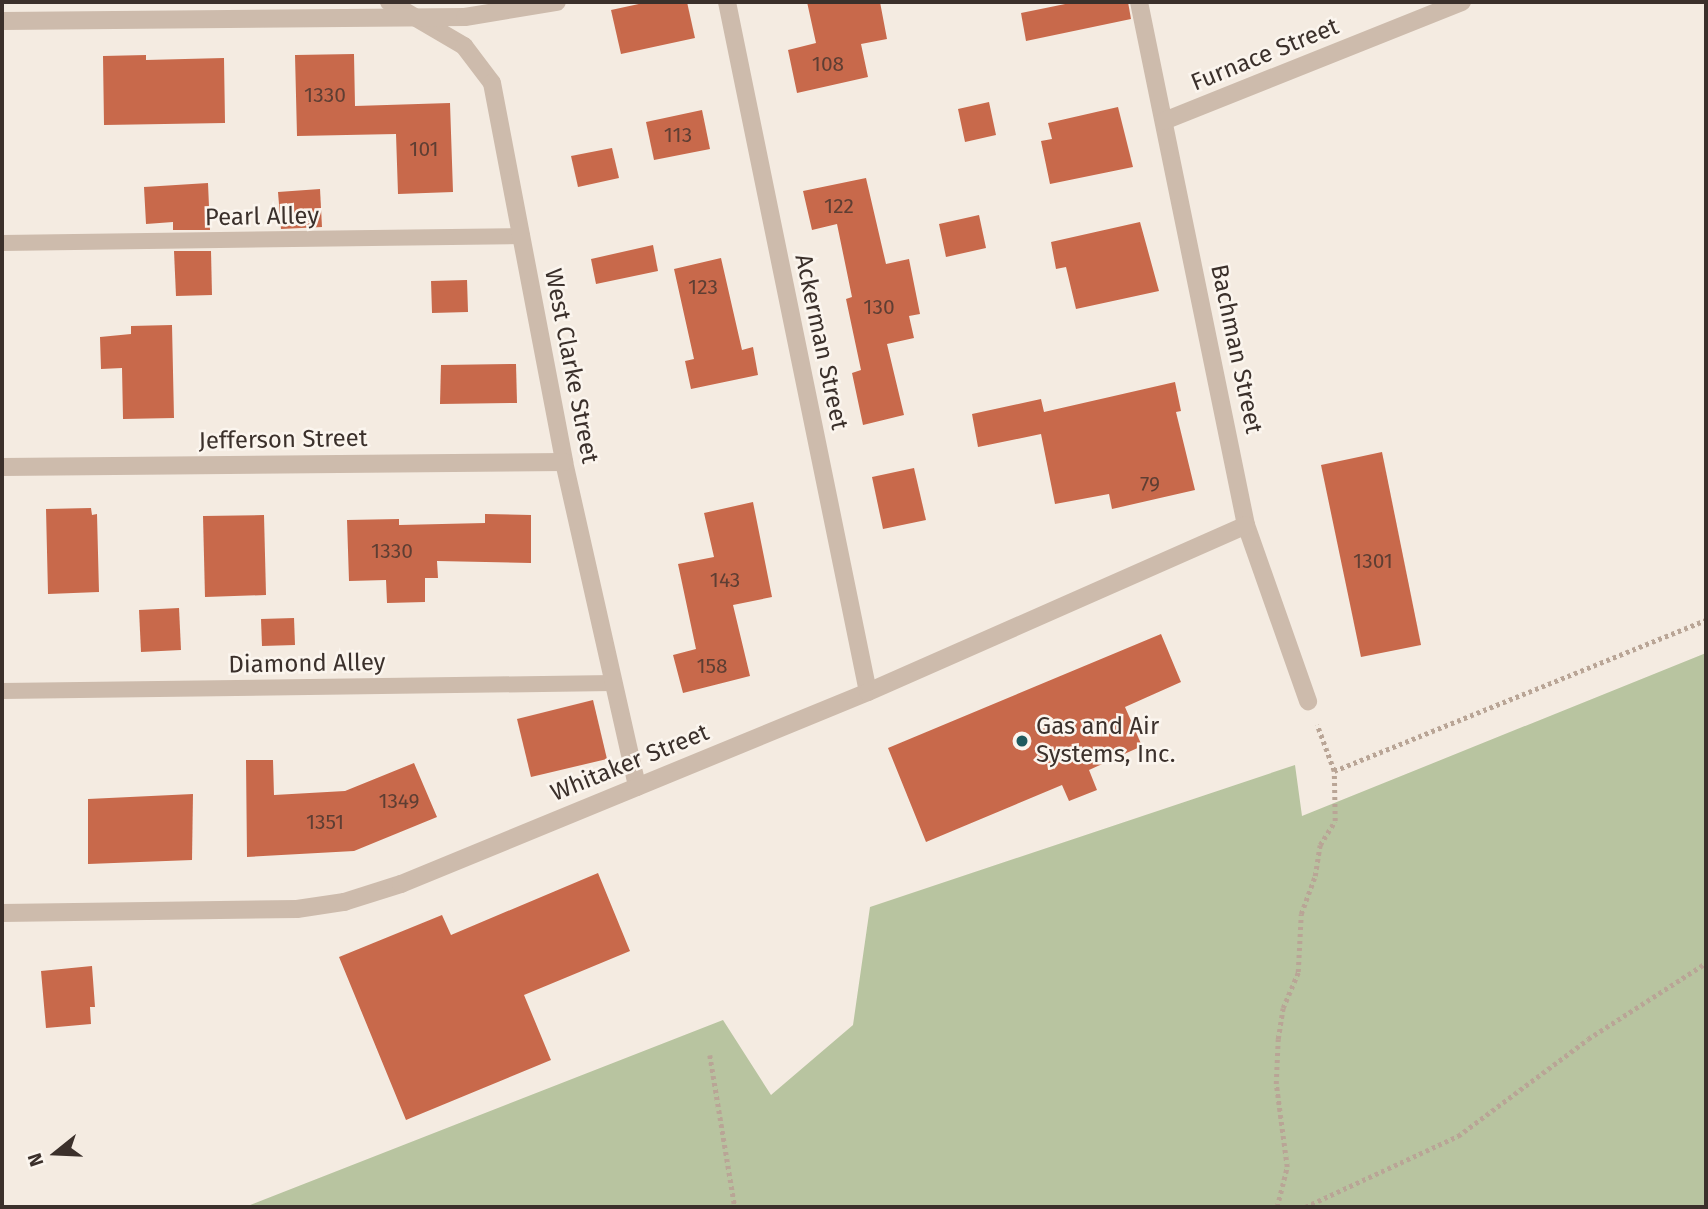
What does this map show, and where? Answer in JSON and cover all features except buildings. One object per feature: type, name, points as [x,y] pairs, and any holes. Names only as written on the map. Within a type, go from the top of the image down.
[{"type":"street","name":"West Clarke Street","points":[[389,2],[464,46],[488,74],[522,236],[564,462],[637,788]]},
{"type":"street","points":[[2,21],[489,15],[557,2]]},
{"type":"street","name":"Ackerman Street","points":[[727,2],[868,692]]},
{"type":"street","name":"Bachman Street","points":[[1139,2],[1246,524],[1308,701]]},
{"type":"street","name":"Furnace Street","points":[[1164,121],[1461,2]]},
{"type":"street","name":"Jefferson Street","points":[[2,467],[564,462]]},
{"type":"street","name":"Whitaker Street","points":[[2,913],[297,909],[344,902],[401,884],[868,692],[1246,524]]},
{"type":"lane","name":"Pearl Alley","points":[[2,243],[522,236]]},
{"type":"lane","name":"Diamond Alley","points":[[2,691],[613,684]]},
{"type":"path","points":[[1334,771],[1706,620]]},
{"type":"path","points":[[1277,1207],[1287,1167],[1276,1084],[1278,1040],[1287,995],[1298,972],[1301,915],[1315,876],[1320,845],[1335,821],[1334,771],[1308,701]]},
{"type":"path","points":[[1305,1207],[1458,1136],[1588,1039],[1706,963]]},
{"type":"path","points":[[710,1055],[735,1207]]},
{"type":"green space","points":[[1706,653],[1706,1207],[245,1207],[723,1020],[771,1095],[853,1025],[870,907],[1295,765],[1302,816]]},
{"type":"place","name":"Gas and Air Systems, Inc.","points":[[1022,741]]}]
